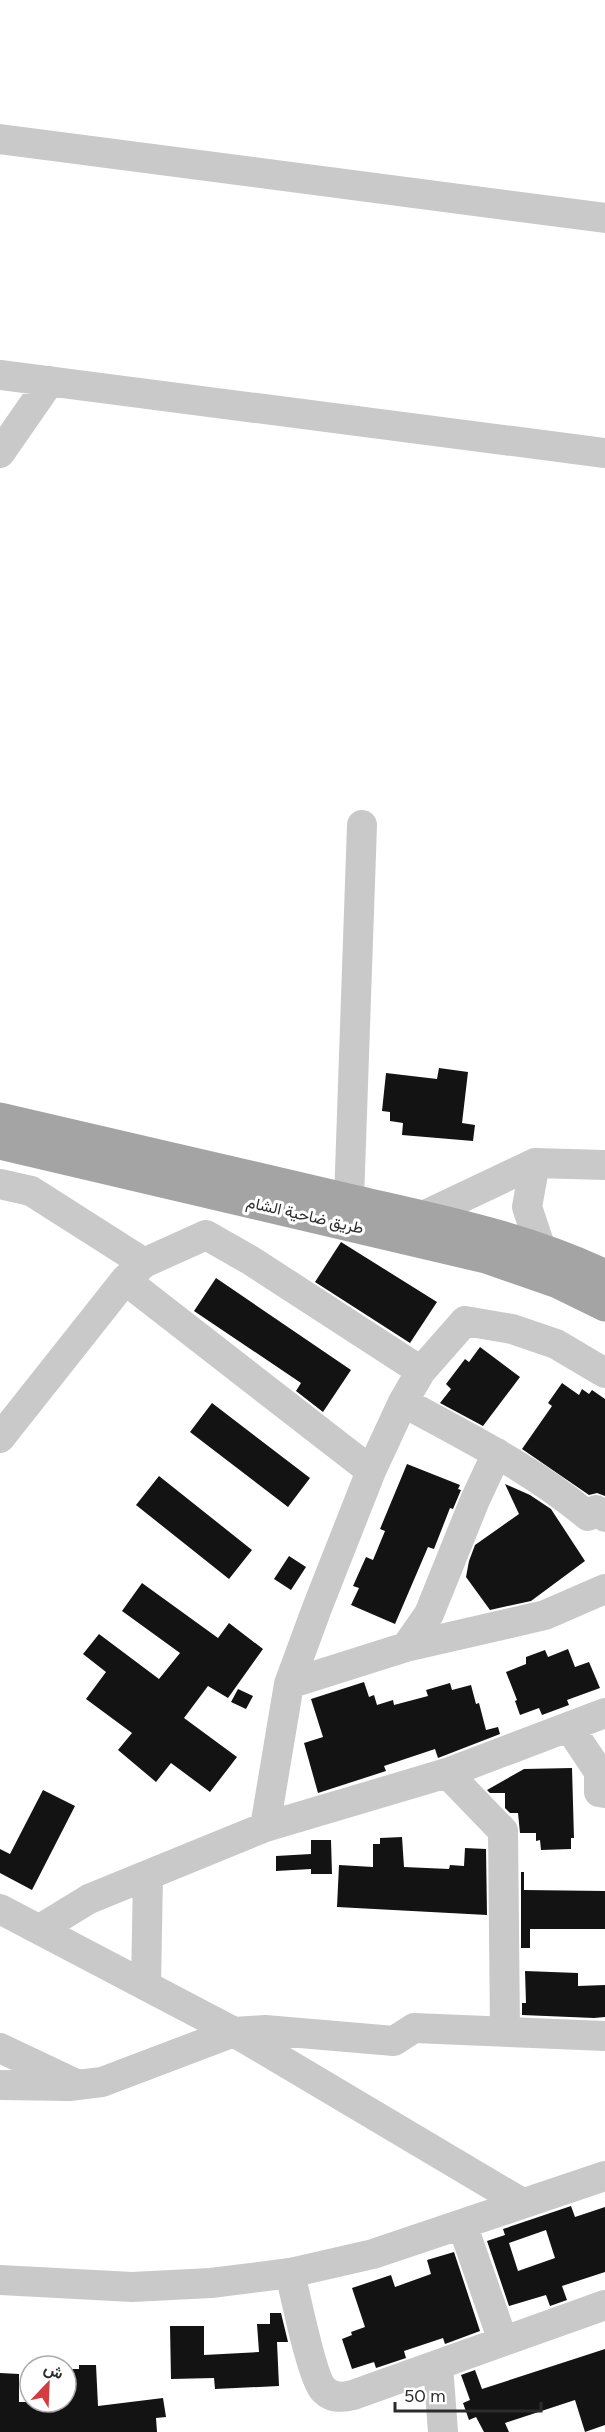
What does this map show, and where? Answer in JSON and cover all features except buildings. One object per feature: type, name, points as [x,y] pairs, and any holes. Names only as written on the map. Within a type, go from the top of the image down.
[{"type":"main road","name":"طريق ضاحية الشام","points":[[0,1119],[423,1216],[541,1249],[573,1260],[605,1276]]},
{"type":"main road","name":"طريق ضاحية الشام","points":[[0,1143],[486,1257],[558,1282],[605,1305]]},
{"type":"street","points":[[0,139],[605,218]]},
{"type":"street","points":[[0,375],[605,453]]},
{"type":"street","points":[[0,453],[50,381]]},
{"type":"street","points":[[349,1200],[362,825]]},
{"type":"street","points":[[423,1216],[535,1163],[605,1165]]},
{"type":"street","points":[[535,1163],[527,1207],[541,1249]]},
{"type":"street","points":[[0,1184],[32,1191],[135,1271],[371,1471]]},
{"type":"street","points":[[0,1438],[135,1271],[206,1235],[250,1260],[421,1371]]},
{"type":"street","points":[[265,1827],[289,1684],[371,1471],[403,1402],[421,1371],[465,1321],[512,1329],[556,1344],[605,1373]]},
{"type":"street","points":[[403,1402],[532,1474],[588,1516],[596,1510],[605,1517]]},
{"type":"street","points":[[406,1647],[429,1614],[475,1500],[497,1453]]},
{"type":"street","points":[[289,1684],[406,1647],[545,1616],[605,1589]]},
{"type":"street","points":[[40,1929],[89,1899],[265,1827],[447,1773],[605,1713]]},
{"type":"street","points":[[569,1727],[599,1772],[599,1792],[605,1793]]},
{"type":"street","points":[[447,1773],[503,1832],[505,2031]]},
{"type":"street","points":[[146,1985],[148,1875]]},
{"type":"street","points":[[0,1909],[234,2032],[522,2203]]},
{"type":"street","points":[[0,2085],[77,2085],[102,2082],[234,2032],[265,2030],[394,2041],[414,2028],[605,2036]]},
{"type":"street","points":[[0,2048],[77,2085]]},
{"type":"street","points":[[0,2280],[132,2287],[211,2283],[290,2273],[374,2253],[605,2176]]},
{"type":"street","points":[[462,2224],[503,2342]]},
{"type":"street","points":[[290,2273],[316,2378],[328,2393],[341,2397],[605,2305]]},
{"type":"street","points":[[438,2365],[443,2432]]}]
